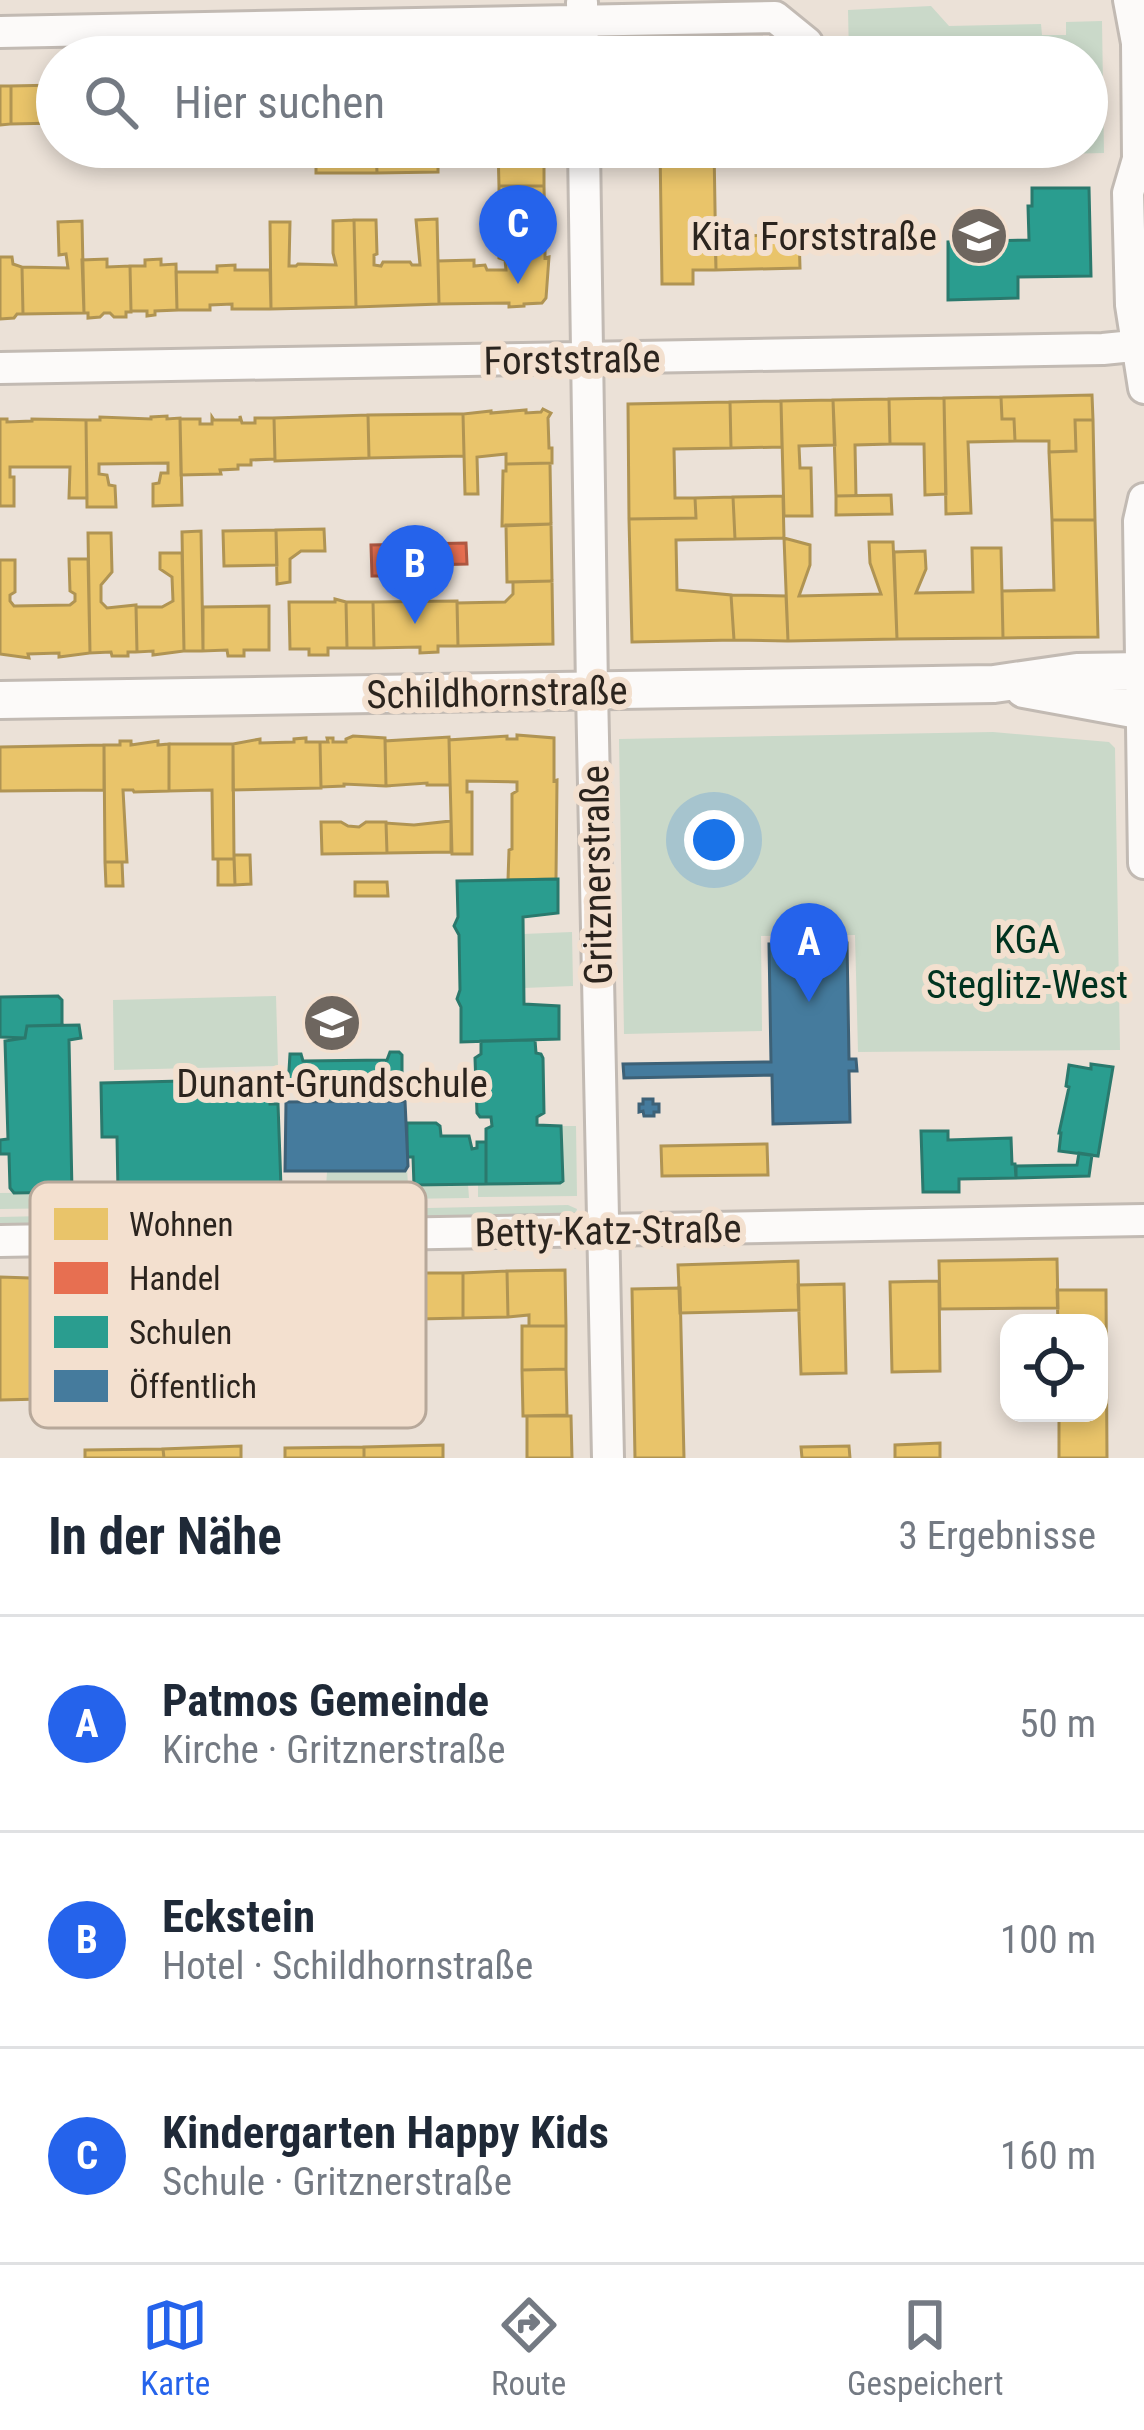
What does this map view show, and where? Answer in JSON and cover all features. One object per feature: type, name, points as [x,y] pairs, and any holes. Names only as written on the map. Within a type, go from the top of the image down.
[{"type":"main road","name":"Schildhornstraße","points":[[0,700],[994,684],[1077,672],[1142,671]]},
{"type":"main road","name":"Schildhornstraße","points":[[994,684],[1142,711]]},
{"type":"street","points":[[1129,0],[1137,43],[1138,159],[1128,194],[1131,305],[1141,345],[1144,388]]},
{"type":"street","points":[[0,32],[582,10],[776,17],[799,36]]},
{"type":"street","name":"Gritznerstraße","points":[[584,168],[608,1458]]},
{"type":"street","name":"Forststraße","points":[[0,368],[1141,345]]},
{"type":"street","points":[[1144,499],[1139,520],[1144,863]]},
{"type":"street","name":"Betty-Katz-Straße","points":[[426,1233],[1144,1220]]},
{"type":"street","name":"Betty-Katz-Straße","points":[[0,1241],[30,1240]]},
{"type":"green space","points":[[931,6],[949,26],[1041,24],[1042,35],[1066,35],[1066,22],[1102,21],[1102,36],[849,36],[848,10]]},
{"type":"green space","name":"KGA Steglitz-West","points":[[993,732],[1109,742],[1115,748],[1120,1050],[858,1052],[855,935],[761,936],[762,1031],[624,1034],[619,739]]},
{"type":"green space","points":[[572,932],[573,986],[524,988],[523,934]]},
{"type":"green space","points":[[276,996],[278,1066],[114,1070],[113,1000]]},
{"type":"green space","points":[[561,1126],[576,1126],[577,1196],[478,1197],[478,1184],[560,1183]]},
{"type":"green space","points":[[407,1169],[408,1182],[326,1182],[327,1172]]},
{"type":"green space","points":[[468,1184],[469,1198],[426,1199],[426,1185]]},
{"type":"green space","points":[[0,1193],[30,1193],[30,1209],[0,1209]]},
{"type":"green space","points":[[568,1205],[577,1209],[575,1216],[426,1219],[426,1208]]},
{"type":"green space","points":[[30,1216],[30,1225],[0,1226],[0,1217]]},
{"type":"building: Wohnen","points":[[36,85],[36,123],[11,124],[11,86]]},
{"type":"building: Wohnen","points":[[0,86],[11,86],[11,124],[0,125]]},
{"type":"building: Wohnen","points":[[316,168],[377,168],[377,173],[316,173]]},
{"type":"building: Wohnen","points":[[377,168],[438,168],[438,172],[377,173]]},
{"type":"building: Wohnen","points":[[499,168],[544,168],[544,186],[499,186]]},
{"type":"building: Wohnen","points":[[660,168],[714,168],[716,270],[693,270],[693,284],[662,284]]},
{"type":"building: Wohnen","points":[[499,186],[544,186],[545,237],[496,237]]},
{"type":"building: Wohnen","points":[[437,219],[439,304],[356,307],[354,220],[376,220],[374,265],[381,266],[383,262],[420,265],[416,220]]},
{"type":"building: Wohnen","points":[[354,220],[356,307],[271,309],[270,222],[290,222],[289,266],[296,266],[336,265],[333,221]]},
{"type":"building: Wohnen","points":[[82,221],[84,313],[23,314],[22,267],[68,268],[66,254],[59,255],[58,222]]},
{"type":"building: Wohnen","points":[[799,235],[800,268],[716,270],[715,236]]},
{"type":"building: Wohnen","points":[[499,237],[545,237],[545,258],[549,257],[542,303],[509,307],[509,303],[439,304],[438,261],[474,260],[474,266],[506,270],[505,260],[499,258]]},
{"type":"building: Wohnen","points":[[0,257],[12,257],[13,264],[22,267],[23,314],[14,318],[0,319]]},
{"type":"building: Wohnen","points":[[107,259],[107,267],[130,266],[131,312],[126,317],[104,313],[88,318],[82,260]]},
{"type":"building: Wohnen","points":[[161,259],[161,265],[176,264],[177,310],[147,316],[147,311],[131,311],[130,266]]},
{"type":"building: Wohnen","points":[[235,265],[235,270],[270,270],[271,309],[232,309],[232,304],[177,310],[176,272],[217,272],[217,266]]},
{"type":"building: Wohnen","points":[[1092,395],[1093,420],[1075,420],[1076,451],[1049,452],[1049,441],[1015,441],[1014,419],[1002,419],[1001,397]]},
{"type":"building: Wohnen","points":[[1001,397],[1002,419],[1014,419],[1015,441],[968,442],[971,513],[946,514],[944,398]]},
{"type":"building: Wohnen","points":[[944,398],[946,494],[925,495],[924,444],[890,444],[889,399]]},
{"type":"building: Wohnen","points":[[889,399],[890,444],[855,445],[856,496],[836,496],[833,400]]},
{"type":"building: Wohnen","points":[[833,400],[835,445],[799,446],[800,468],[811,468],[812,516],[784,516],[781,401]]},
{"type":"building: Wohnen","points":[[781,401],[782,447],[731,448],[730,402]]},
{"type":"building: Wohnen","points":[[730,402],[731,448],[674,449],[675,498],[695,498],[696,518],[629,519],[628,404]]},
{"type":"building: Wohnen","points":[[543,409],[551,413],[552,463],[506,464],[506,454],[477,457],[478,494],[465,494],[463,414]]},
{"type":"building: Wohnen","points":[[463,414],[464,456],[369,458],[368,415]]},
{"type":"building: Wohnen","points":[[368,415],[369,458],[275,461],[274,418]]},
{"type":"building: Wohnen","points":[[240,416],[242,423],[274,418],[275,459],[251,460],[251,465],[220,470],[221,474],[181,475],[180,419],[212,424],[212,417],[240,420]]},
{"type":"building: Wohnen","points":[[180,418],[182,505],[153,506],[153,484],[159,483],[161,473],[168,473],[168,463],[99,464],[99,474],[107,475],[109,485],[115,486],[116,507],[87,507],[86,420]]},
{"type":"building: Wohnen","points":[[0,419],[86,420],[87,498],[69,498],[70,467],[10,467],[14,506],[0,506]]},
{"type":"building: Wohnen","points":[[1075,420],[1093,420],[1095,520],[1052,520],[1049,452],[1076,451]]},
{"type":"building: Wohnen","points":[[550,463],[551,524],[502,526],[506,464]]},
{"type":"building: Wohnen","points":[[891,495],[892,514],[836,515],[836,496]]},
{"type":"building: Wohnen","points":[[783,496],[784,538],[735,539],[733,497]]},
{"type":"building: Wohnen","points":[[733,497],[735,539],[676,540],[677,590],[731,595],[734,640],[632,642],[629,519],[696,518],[695,498]]},
{"type":"building: Wohnen","points":[[1052,520],[1095,520],[1098,637],[1003,638],[1002,591],[1054,590]]},
{"type":"building: Wohnen","points":[[551,524],[552,581],[507,582],[506,525]]},
{"type":"building: Wohnen","points":[[324,529],[325,551],[301,551],[290,559],[290,582],[277,584],[276,530]]},
{"type":"building: Wohnen","points":[[276,530],[277,565],[224,566],[223,531]]},
{"type":"building: Wohnen","points":[[201,531],[203,651],[184,651],[182,532]]},
{"type":"building: Wohnen","points":[[88,533],[111,533],[112,572],[101,585],[101,602],[107,608],[136,605],[137,652],[128,652],[128,656],[90,653]]},
{"type":"building: Wohnen","points":[[784,538],[810,545],[810,565],[799,596],[881,594],[870,563],[869,542],[893,542],[897,639],[788,641]]},
{"type":"building: Wohnen","points":[[972,548],[1001,548],[1003,638],[897,639],[894,552],[925,551],[926,569],[916,593],[973,592]]},
{"type":"building: Wohnen","points":[[160,553],[182,553],[184,651],[153,655],[153,651],[137,652],[136,607],[162,607],[173,601],[172,577],[160,569]]},
{"type":"building: Wohnen","points":[[69,559],[88,559],[90,653],[28,654],[29,658],[0,654],[0,560],[15,560],[15,592],[10,595],[14,606],[75,601]]},
{"type":"building: Wohnen","points":[[552,581],[553,644],[458,646],[457,603],[505,602],[513,594],[513,582]]},
{"type":"building: Wohnen","points":[[731,595],[786,596],[788,641],[734,640]]},
{"type":"building: Wohnen","points":[[457,601],[458,646],[438,646],[438,652],[420,653],[420,647],[374,648],[373,602]]},
{"type":"building: Wohnen","points":[[289,602],[346,602],[347,648],[328,648],[328,655],[290,649]]},
{"type":"building: Wohnen","points":[[346,602],[373,602],[374,648],[347,648]]},
{"type":"building: Wohnen","points":[[269,606],[269,650],[244,650],[244,656],[228,656],[227,650],[203,651],[203,607]]},
{"type":"building: Wohnen","points":[[517,735],[554,738],[556,879],[508,880],[512,794],[517,782],[467,781],[467,792],[472,792],[472,854],[452,854],[449,740],[517,739]]},
{"type":"building: Wohnen","points":[[353,736],[385,738],[386,786],[321,787],[320,742],[333,738],[333,742],[346,742]]},
{"type":"building: Wohnen","points":[[449,737],[450,785],[386,786],[385,741]]},
{"type":"building: Wohnen","points":[[306,738],[306,742],[320,742],[321,788],[233,790],[233,744]]},
{"type":"building: Wohnen","points":[[120,741],[169,744],[169,791],[123,790],[127,862],[105,862],[104,745],[120,745]]},
{"type":"building: Wohnen","points":[[169,744],[233,744],[234,859],[213,859],[212,790],[169,791]]},
{"type":"building: Wohnen","points":[[104,745],[104,790],[0,791],[0,747]]},
{"type":"building: Wohnen","points":[[451,821],[451,852],[387,853],[386,823]]},
{"type":"building: Wohnen","points":[[321,822],[359,827],[366,822],[386,822],[387,853],[322,854]]},
{"type":"building: Wohnen","points":[[234,855],[250,855],[251,884],[235,885]]},
{"type":"building: Wohnen","points":[[218,859],[234,859],[235,885],[218,885]]},
{"type":"building: Wohnen","points":[[105,862],[122,862],[123,886],[106,886]]},
{"type":"building: Wohnen","points":[[355,882],[387,882],[388,896],[355,896]]},
{"type":"building: Wohnen","points":[[767,1144],[768,1175],[662,1176],[661,1146]]},
{"type":"building: Wohnen","points":[[1057,1259],[1058,1308],[940,1309],[939,1261]]},
{"type":"building: Wohnen","points":[[798,1261],[799,1310],[680,1313],[678,1265]]},
{"type":"building: Wohnen","points":[[565,1270],[566,1326],[529,1326],[529,1315],[508,1317],[507,1271]]},
{"type":"building: Wohnen","points":[[507,1271],[508,1317],[463,1318],[463,1273]]},
{"type":"building: Wohnen","points":[[426,1273],[463,1273],[463,1318],[426,1319]]},
{"type":"building: Wohnen","points":[[0,1277],[30,1278],[30,1399],[0,1400]]},
{"type":"building: Wohnen","points":[[939,1281],[940,1371],[892,1372],[890,1282]]},
{"type":"building: Wohnen","points":[[844,1284],[846,1373],[801,1374],[798,1285]]},
{"type":"building: Wohnen","points":[[680,1288],[684,1458],[635,1458],[632,1289]]},
{"type":"building: Wohnen","points":[[1057,1290],[1106,1290],[1106,1314],[1058,1314]]},
{"type":"building: Wohnen","points":[[522,1326],[566,1326],[566,1369],[522,1370]]},
{"type":"building: Wohnen","points":[[566,1369],[567,1415],[523,1416],[522,1370]]},
{"type":"building: Wohnen","points":[[527,1416],[571,1416],[572,1458],[527,1458]]},
{"type":"building: Wohnen","points":[[1059,1422],[1107,1422],[1107,1458],[1059,1458]]},
{"type":"building: Wohnen","points":[[940,1443],[940,1458],[895,1458],[895,1445]]},
{"type":"building: Wohnen","points":[[443,1445],[443,1458],[364,1458],[364,1447]]},
{"type":"building: Wohnen","points":[[241,1446],[241,1458],[164,1458],[163,1449]]},
{"type":"building: Wohnen","points":[[849,1446],[850,1458],[802,1458],[801,1447]]},
{"type":"building: Wohnen","points":[[364,1447],[364,1458],[285,1458],[285,1448]]},
{"type":"building: Wohnen","points":[[163,1449],[164,1458],[85,1458],[85,1450]]},
{"type":"building: Handel","points":[[466,543],[467,564],[384,566],[384,576],[372,576],[371,545]]},
{"type":"building: Schulen","points":[[1032,188],[1089,188],[1091,276],[1018,277],[1018,298],[948,300],[948,242],[1029,240]]},
{"type":"building: Schulen","points":[[558,879],[558,913],[523,917],[524,1004],[559,1006],[559,1039],[461,1042],[459,935],[454,926],[457,881]]},
{"type":"building: Schulen","points":[[58,996],[62,1025],[27,1026],[25,1038],[0,1037],[0,997]]},
{"type":"building: Schulen","points":[[79,1025],[81,1038],[69,1040],[72,1182],[30,1182],[30,1193],[14,1193],[9,1154],[0,1154],[0,1140],[8,1139],[5,1041],[25,1038],[27,1026]]},
{"type":"building: Schulen","points":[[535,1040],[536,1053],[543,1058],[544,1113],[537,1117],[537,1125],[561,1126],[563,1181],[486,1184],[486,1129],[492,1126],[491,1117],[477,1113],[475,1058],[481,1054],[481,1041]]},
{"type":"building: Schulen","points":[[390,1052],[402,1055],[402,1083],[389,1086],[390,1101],[301,1102],[301,1088],[288,1087],[290,1054],[301,1054],[303,1061],[387,1060]]},
{"type":"building: Schulen","points":[[1091,1064],[1113,1067],[1098,1156],[1059,1151],[1069,1065],[1091,1069]]},
{"type":"building: Schulen","points":[[269,1079],[270,1104],[278,1104],[281,1182],[118,1182],[117,1137],[102,1137],[101,1083]]},
{"type":"building: Schulen","points":[[407,1123],[436,1123],[441,1136],[469,1136],[472,1149],[477,1142],[486,1142],[486,1184],[414,1182],[413,1157],[407,1157]]},
{"type":"building: Schulen","points":[[921,1131],[948,1131],[948,1140],[1011,1138],[1016,1178],[959,1179],[959,1192],[923,1192]]},
{"type":"building: Schulen","points":[[1079,1153],[1092,1155],[1089,1176],[1016,1178],[1016,1166],[1077,1165]]},
{"type":"building: Öffentlich","points":[[847,943],[849,1059],[856,1059],[857,1071],[849,1071],[850,1122],[773,1124],[772,1075],[624,1078],[623,1064],[771,1062],[769,944]]},
{"type":"building: Öffentlich","points":[[643,1099],[653,1099],[659,1112],[644,1116],[639,1112]]},
{"type":"building: Öffentlich","points":[[405,1101],[405,1171],[285,1171],[286,1102]]},
{"type":"place","name":"Kita Forststraße","points":[[979,236]]},
{"type":"place","name":"Kindergarten Happy Kids","points":[[518,284]]},
{"type":"place","name":"Eckstein","points":[[415,624]]},
{"type":"place","name":"Patmos Gemeinde","points":[[809,1002]]},
{"type":"place","name":"Dunant-Grundschule","points":[[332,1023]]}]
